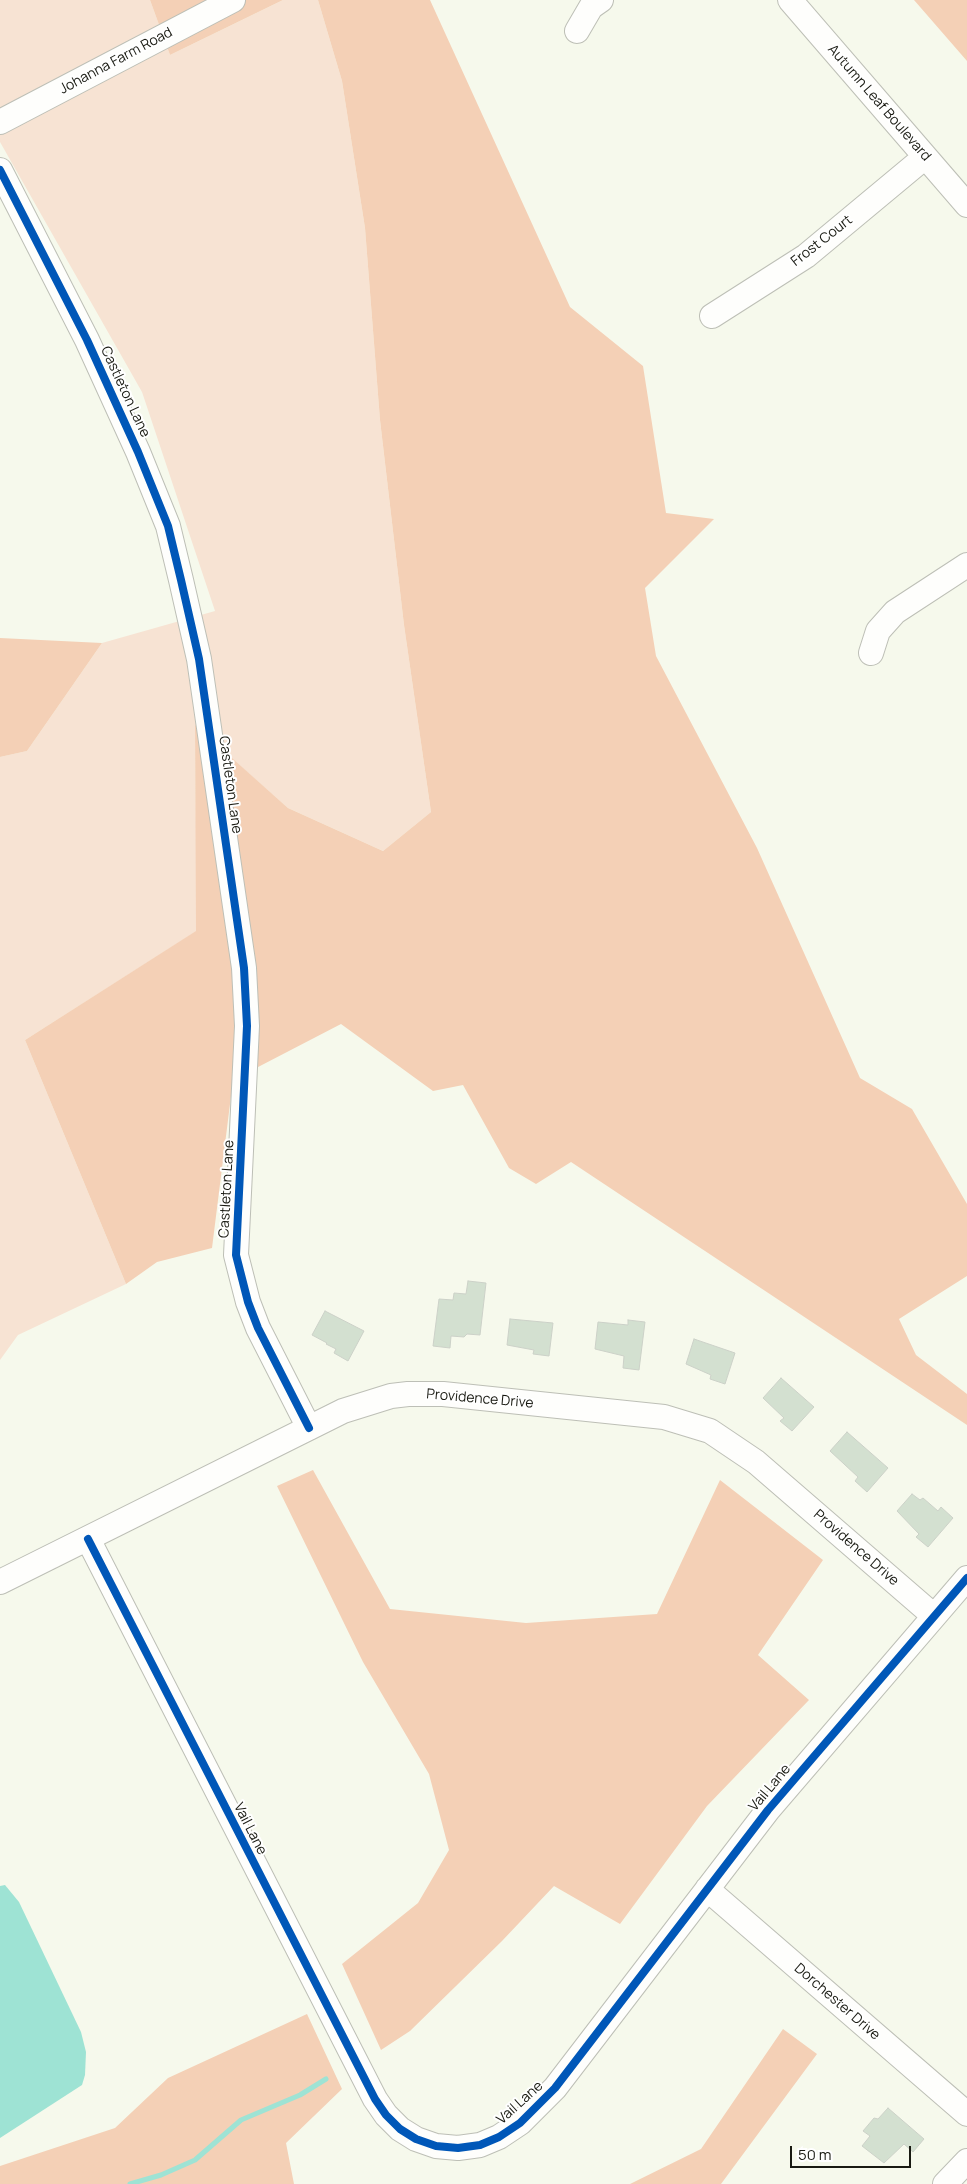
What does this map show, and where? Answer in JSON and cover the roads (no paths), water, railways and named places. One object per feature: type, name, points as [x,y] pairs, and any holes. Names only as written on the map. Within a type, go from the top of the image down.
[{"type":"street","name":"Johanna Farm Road","points":[[0,122],[232,0]]},
{"type":"street","points":[[577,31],[591,7],[601,0]]},
{"type":"street","name":"Autumn Leaf Boulevard","points":[[790,0],[967,205]]},
{"type":"street","name":"Frost Court","points":[[712,316],[806,256],[925,157]]},
{"type":"street","name":"Castleton Lane","points":[[0,170],[87,340],[138,452],[168,526],[199,659],[244,968],[247,1026],[236,1255],[248,1302],[258,1328],[309,1428]]},
{"type":"street","points":[[871,653],[878,631],[895,612],[967,565]]},
{"type":"street","name":"Providence Drive","points":[[0,1582],[363,1403],[408,1394],[443,1394],[658,1417],[710,1431],[756,1462],[934,1616]]},
{"type":"street","name":"Vail Lane","points":[[88,1539],[375,2098],[386,2115],[400,2129],[416,2139],[436,2146],[458,2148],[480,2145],[499,2138],[520,2123],[555,2088],[768,1810],[967,1578]]},
{"type":"street","name":"Dorchester Drive","points":[[707,1889],[967,2114]]},
{"type":"street","points":[[944,2184],[967,2161]]},
{"type":"water","points":[[5,1885],[19,1902],[81,2032],[86,2052],[85,2075],[82,2085],[0,2138],[0,1886]]},
{"type":"waterway","points":[[130,2184],[161,2175],[195,2160],[241,2120],[300,2095],[326,2079]]}]
